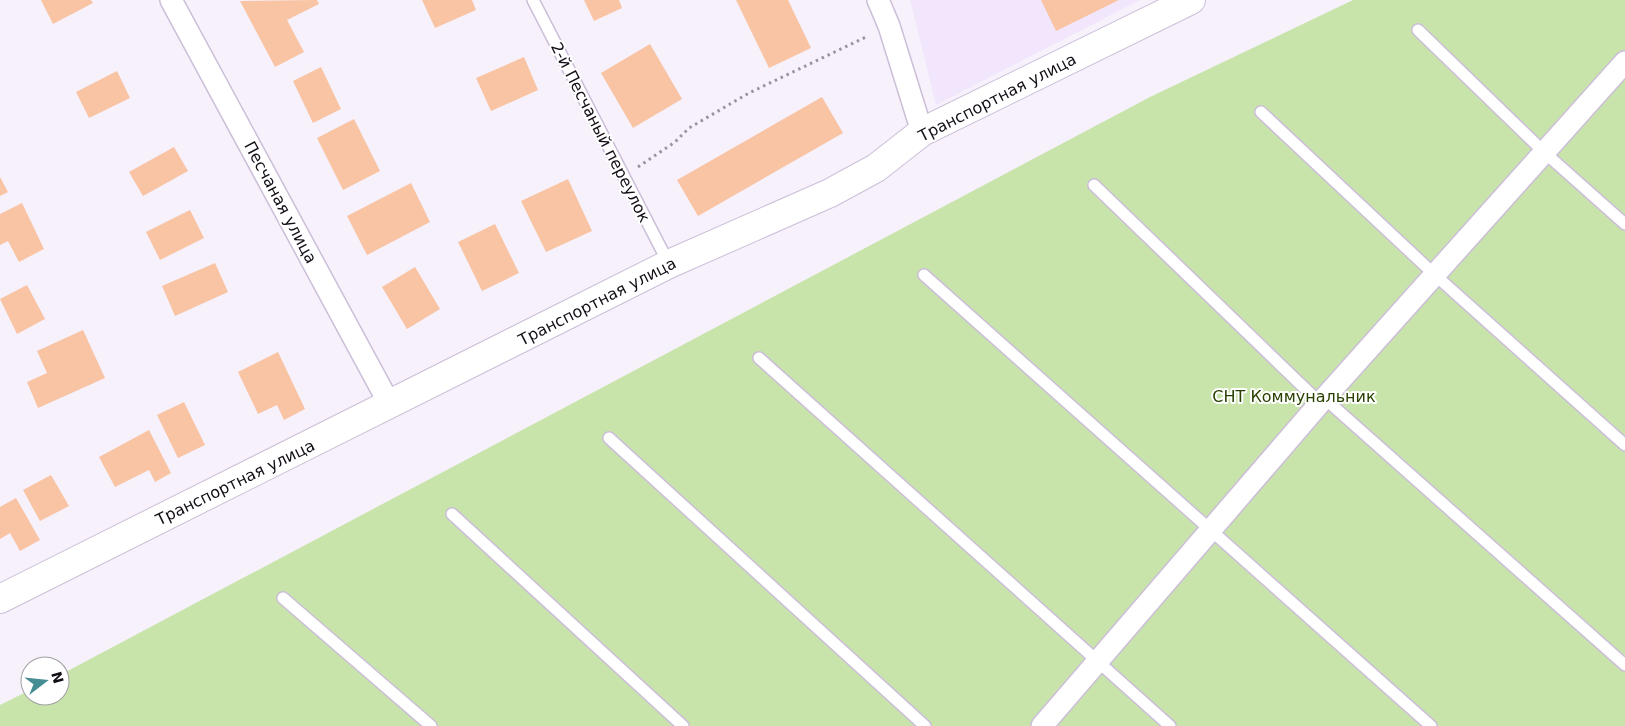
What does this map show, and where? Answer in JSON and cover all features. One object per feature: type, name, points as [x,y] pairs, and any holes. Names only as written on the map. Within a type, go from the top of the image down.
[{"type":"street","name":"Песчаная улица","points":[[171,0],[390,405]]},
{"type":"street","points":[[878,0],[889,26],[922,132]]},
{"type":"street","name":"Транспортная улица","points":[[0,598],[390,405],[669,264],[830,193],[876,168],[922,132],[1191,0]]},
{"type":"street","points":[[1042,726],[1322,401],[1625,62]]},
{"type":"lane","name":"2-й Песчаный переулок","points":[[533,0],[669,264]]},
{"type":"lane","points":[[1418,30],[1544,152],[1625,224]]},
{"type":"lane","points":[[1261,112],[1435,275],[1625,445]]},
{"type":"lane","points":[[1094,185],[1322,401],[1625,665]]},
{"type":"lane","points":[[924,275],[1431,726]]},
{"type":"lane","points":[[759,358],[1170,726]]},
{"type":"lane","points":[[609,438],[926,726]]},
{"type":"lane","points":[[452,514],[683,726]]},
{"type":"lane","points":[[283,598],[431,726]]},
{"type":"path","points":[[623,177],[675,142],[689,128],[749,93],[889,26]]},
{"type":"shaded area","points":[[910,0],[1140,0],[936,105]]},
{"type":"green space","name":"СНТ Коммунальник","points":[[1353,0],[1625,0],[1625,726],[0,726],[0,705],[20,695],[20,706],[70,706],[70,670],[1150,97]]},
{"type":"building","points":[[41,0],[91,0],[93,3],[53,24]]},
{"type":"building","points":[[317,0],[319,4],[287,20],[304,52],[275,67],[240,1]]},
{"type":"building","points":[[422,0],[472,0],[476,10],[435,28]]},
{"type":"building","points":[[584,0],[619,0],[622,8],[594,21]]},
{"type":"building","points":[[736,0],[788,0],[811,48],[769,68]]},
{"type":"building","points":[[1041,0],[1119,0],[1056,31]]},
{"type":"building","points":[[650,44],[682,99],[633,128],[601,73]]},
{"type":"building","points":[[524,57],[538,90],[491,111],[476,78]]},
{"type":"building","points":[[321,67],[341,109],[313,123],[293,81]]},
{"type":"building","points":[[117,71],[130,98],[89,118],[76,92]]},
{"type":"building","points":[[822,97],[843,133],[698,216],[677,180]]},
{"type":"building","points":[[354,119],[380,171],[343,190],[317,138]]},
{"type":"building","points":[[174,147],[188,171],[143,196],[129,172]]},
{"type":"building","points":[[0,177],[8,192],[0,196]]},
{"type":"building","points":[[568,179],[592,231],[546,252],[521,201]]},
{"type":"building","points":[[411,183],[430,222],[367,255],[347,216]]},
{"type":"building","points":[[22,203],[44,249],[19,262],[8,241],[0,245],[0,214]]},
{"type":"building","points":[[190,210],[204,238],[160,260],[146,232]]},
{"type":"building","points":[[495,224],[519,273],[482,291],[458,242]]},
{"type":"building","points":[[215,263],[228,292],[175,316],[162,286]]},
{"type":"building","points":[[415,267],[440,309],[407,329],[382,287]]},
{"type":"building","points":[[27,285],[45,319],[17,334],[0,299]]},
{"type":"building","points":[[83,330],[105,378],[38,408],[27,382],[47,373],[37,351]]},
{"type":"building","points":[[278,352],[305,409],[284,420],[277,405],[258,414],[238,372]]},
{"type":"building","points":[[184,402],[205,445],[178,458],[157,415]]},
{"type":"building","points":[[149,430],[171,473],[155,482],[149,470],[115,487],[99,457]]},
{"type":"building","points":[[51,475],[69,506],[40,521],[23,490]]},
{"type":"building","points":[[16,498],[40,540],[20,551],[10,533],[0,539],[0,507]]}]
